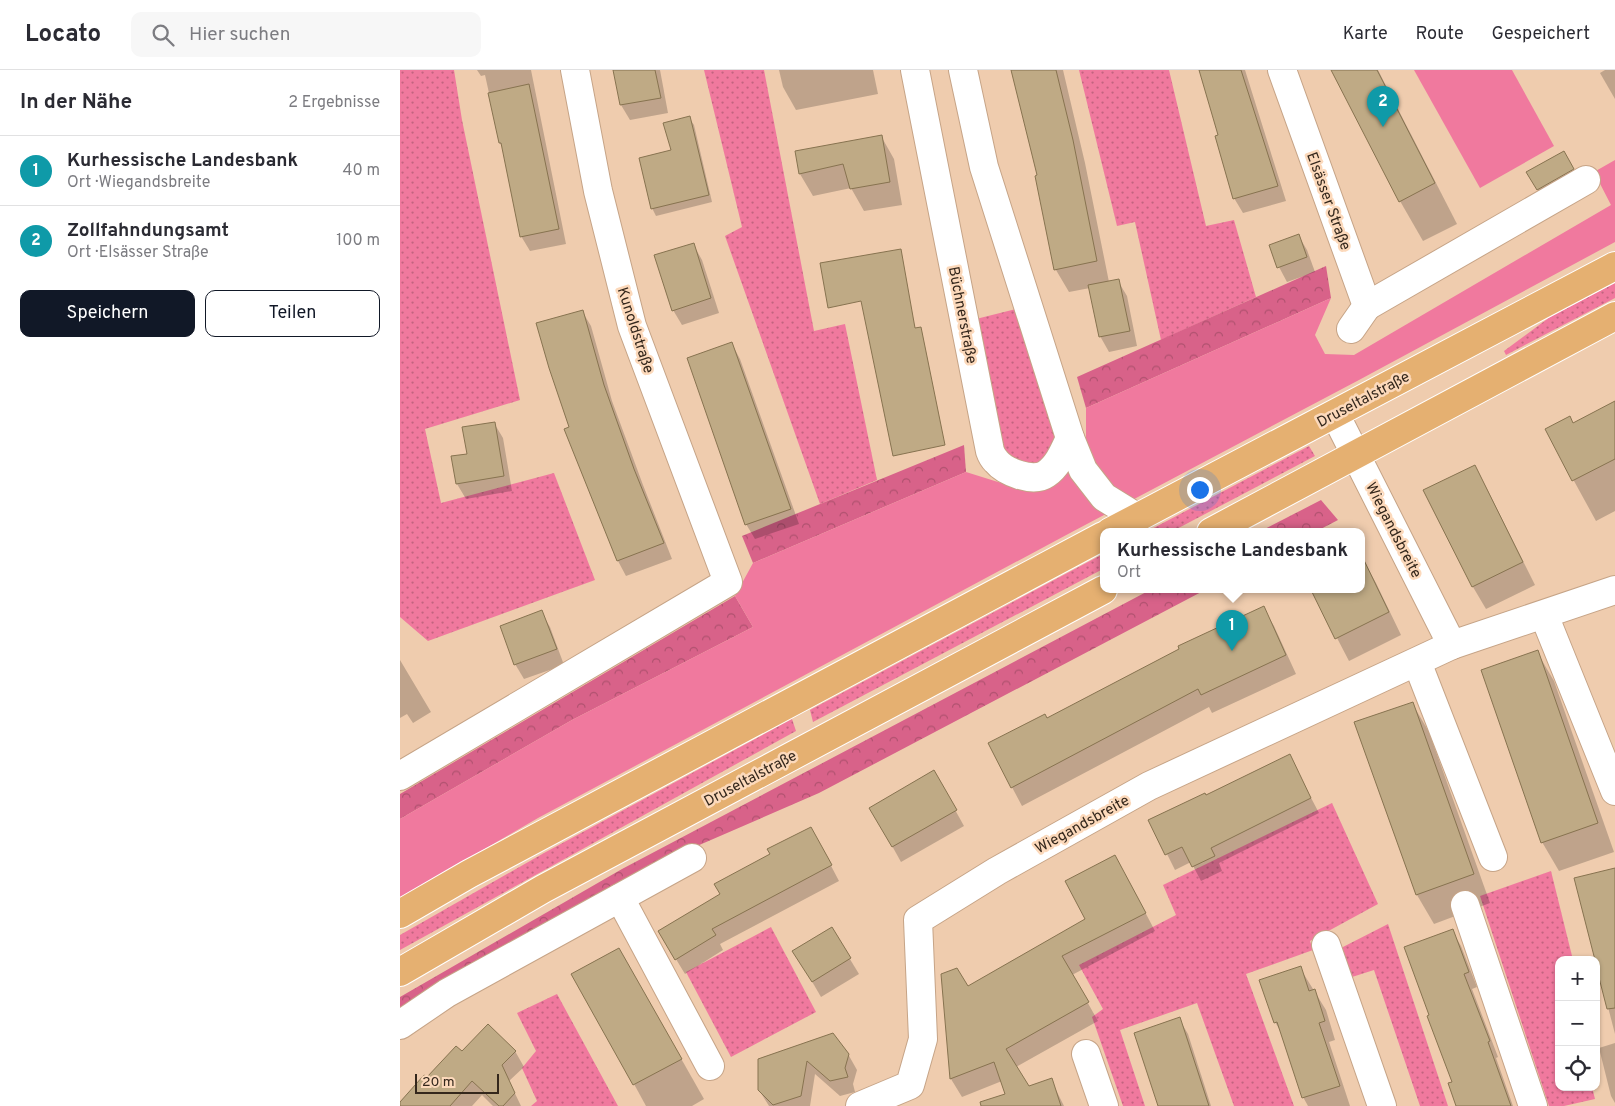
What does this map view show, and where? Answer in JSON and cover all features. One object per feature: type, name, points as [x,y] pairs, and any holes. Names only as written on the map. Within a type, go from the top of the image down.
[{"type":"main road","name":"Druseltalstraße","points":[[1118,528],[1615,266]]},
{"type":"main road","points":[[1219,528],[1615,316]]},
{"type":"main road","points":[[400,914],[478,869],[1100,538]]},
{"type":"main road","name":"Druseltalstraße","points":[[400,972],[552,884],[1100,592]]},
{"type":"street","name":"Kunoldstraße","points":[[400,776],[728,582],[632,326],[598,190],[575,70]]},
{"type":"street","name":"Büchnerstraße","points":[[915,70],[990,451],[996,462],[1014,474],[1029,477],[1044,476],[1054,467],[1070,438]]},
{"type":"street","points":[[963,70],[984,167],[1070,438],[1083,470],[1104,497],[1138,518]]},
{"type":"street","name":"Elsässer Straße","points":[[1282,70],[1367,306]]},
{"type":"street","points":[[1351,329],[1367,306],[1586,180]]},
{"type":"street","name":"Wiegandsbreite","points":[[1335,414],[1452,645]]},
{"type":"street","name":"Wiegandsbreite","points":[[860,1106],[910,1085],[923,1038],[918,920],[997,871],[1149,786],[1452,645],[1544,616],[1615,590]]},
{"type":"street","points":[[1544,616],[1615,791]]},
{"type":"street","points":[[1417,662],[1493,857]]},
{"type":"street","points":[[400,1024],[447,994],[692,858]]},
{"type":"street","points":[[620,898],[710,1066]]},
{"type":"street","points":[[1465,905],[1533,1106]]},
{"type":"street","points":[[1326,946],[1382,1106]]},
{"type":"street","points":[[1086,1054],[1104,1106]]},
{"type":"shaded area","points":[[400,70],[454,70],[462,120],[520,400],[425,429],[441,503],[554,473],[595,580],[428,641],[400,617]]},
{"type":"shaded area","points":[[704,70],[764,70],[814,331],[845,324],[877,480],[820,504],[725,236],[742,227]]},
{"type":"shaded area","points":[[1079,70],[1169,70],[1206,226],[1234,220],[1256,297],[1161,340],[1135,222],[1117,226]]},
{"type":"shaded area","points":[[1414,70],[1512,70],[1554,146],[1480,188]]},
{"type":"shaded area","points":[[1615,160],[1615,242],[538,818],[400,898],[400,819],[572,720],[753,627],[735,596],[753,563],[966,472],[998,482],[1031,488],[1062,470],[1086,440],[1086,408],[1331,298],[1315,335],[1325,354],[1354,355],[1611,205],[1594,172]]},
{"type":"shaded area","points":[[1615,283],[1615,298],[1506,355],[1504,351],[1550,317]]},
{"type":"shaded area","points":[[1028,306],[1070,438],[1054,467],[996,462],[964,322]]},
{"type":"shaded area","points":[[1309,446],[1315,456],[1179,528],[1154,528]]},
{"type":"shaded area","points":[[1100,556],[1100,571],[813,722],[810,710]]},
{"type":"shaded area","points":[[792,719],[796,731],[400,950],[400,935],[544,853]]},
{"type":"shaded area","points":[[1332,803],[1378,904],[1310,941],[1313,950],[1246,974],[1294,1106],[1234,1106],[1197,1003],[1120,1030],[1145,1106],[1123,1106],[1092,1017],[1103,1009],[1079,965],[1176,915],[1163,885]]},
{"type":"shaded area","points":[[1551,871],[1572,956],[1555,956],[1555,1091],[1593,1091],[1595,1099],[1564,1106],[1549,1106],[1480,896]]},
{"type":"shaded area","points":[[1388,924],[1448,1106],[1420,1106],[1374,970],[1352,977],[1341,948]]},
{"type":"shaded area","points":[[771,927],[816,1012],[731,1057],[686,972]]},
{"type":"shaded area","points":[[557,994],[618,1106],[531,1106],[537,1101],[522,1068],[536,1051],[517,1013]]},
{"type":"green space","points":[[1326,266],[1331,298],[1086,408],[1077,377]]},
{"type":"green space","points":[[964,445],[966,472],[753,563],[742,536]]},
{"type":"green space","points":[[1321,500],[1338,520],[1323,528],[1267,528]]},
{"type":"green space","points":[[1144,593],[1199,593],[819,793],[697,846],[400,1015],[400,997],[622,869]]},
{"type":"green space","points":[[735,596],[753,627],[572,720],[400,819],[400,794]]},
{"type":"building","points":[[613,70],[655,70],[661,98],[620,105]]},
{"type":"building","points":[[1011,70],[1056,70],[1073,140],[1097,261],[1054,270],[1035,176],[1037,175]]},
{"type":"building","points":[[1199,70],[1241,70],[1278,186],[1233,199],[1215,136],[1218,135]]},
{"type":"building","points":[[1331,70],[1377,70],[1435,183],[1399,202]]},
{"type":"building","points":[[529,84],[559,229],[520,237],[501,143],[499,143],[488,93]]},
{"type":"building","points":[[690,116],[709,195],[651,209],[639,158],[671,150],[663,123]]},
{"type":"building","points":[[882,135],[890,182],[850,189],[843,164],[799,174],[795,151]]},
{"type":"building","points":[[1564,151],[1574,169],[1537,190],[1526,172]]},
{"type":"building","points":[[1299,234],[1307,257],[1277,268],[1269,245]]},
{"type":"building","points":[[694,243],[711,298],[672,311],[654,255]]},
{"type":"building","points":[[901,249],[915,328],[921,327],[945,445],[893,456],[861,301],[828,308],[820,263]]},
{"type":"building","points":[[1119,279],[1130,331],[1099,337],[1088,285]]},
{"type":"building","points":[[583,310],[604,385],[634,469],[664,543],[617,561],[564,429],[569,427],[536,323]]},
{"type":"building","points":[[732,342],[791,509],[745,525],[687,358]]},
{"type":"building","points":[[1615,401],[1615,459],[1572,481],[1545,429],[1570,416],[1573,423]]},
{"type":"building","points":[[495,422],[504,476],[456,484],[451,456],[467,454],[462,427]]},
{"type":"building","points":[[1475,465],[1523,562],[1472,587],[1423,490]]},
{"type":"building","points":[[1365,562],[1389,612],[1335,639],[1312,593],[1365,593]]},
{"type":"building","points":[[1264,606],[1286,655],[1201,695],[1198,689],[1011,788],[988,743],[1045,714],[1047,718],[1179,649],[1178,646]]},
{"type":"building","points":[[542,610],[557,649],[514,665],[500,626]]},
{"type":"building","points":[[1538,650],[1598,823],[1541,843],[1481,670]]},
{"type":"building","points":[[1413,702],[1474,874],[1416,895],[1354,722]]},
{"type":"building","points":[[1290,754],[1311,798],[1211,848],[1215,856],[1192,867],[1182,847],[1165,855],[1148,820],[1205,793],[1206,795]]},
{"type":"building","points":[[934,770],[957,810],[892,847],[869,808]]},
{"type":"building","points":[[811,827],[832,865],[712,929],[716,935],[675,960],[658,931],[720,894],[714,884],[770,854],[767,849]]},
{"type":"building","points":[[1115,855],[1146,913],[1062,956],[1089,1002],[1006,1049],[1029,1086],[1052,1078],[1061,1106],[981,1106],[980,1102],[1005,1094],[994,1062],[950,1079],[941,974],[957,968],[968,986],[1085,919],[1065,881]]},
{"type":"building","points":[[1615,868],[1615,1008],[1607,1009],[1600,982],[1600,956],[1594,956],[1574,878]]},
{"type":"building","points":[[832,927],[851,958],[812,982],[792,951]]},
{"type":"building","points":[[1453,929],[1469,972],[1464,974],[1490,1041],[1488,1042],[1511,1106],[1456,1106],[1448,1083],[1452,1082],[1404,947]]},
{"type":"building","points":[[619,948],[682,1059],[633,1085],[571,974]]},
{"type":"building","points":[[1301,966],[1309,991],[1315,989],[1325,1021],[1319,1023],[1340,1086],[1302,1098],[1277,1022],[1274,1023],[1259,980]]},
{"type":"building","points":[[1180,1017],[1209,1106],[1158,1106],[1134,1033]]},
{"type":"building","points":[[488,1024],[516,1051],[502,1065],[515,1093],[503,1106],[499,1106],[472,1081],[450,1106],[400,1106],[400,1102],[424,1075],[427,1077],[456,1046],[462,1051]]},
{"type":"building","points":[[833,1033],[849,1054],[845,1068],[848,1077],[830,1081],[807,1061],[801,1096],[773,1105],[758,1090],[758,1059]]},
{"type":"place","name":"Zollfahndungsamt","points":[[1383,127]]},
{"type":"place","name":"Kurhessische Landesbank","points":[[1232,651]]}]
